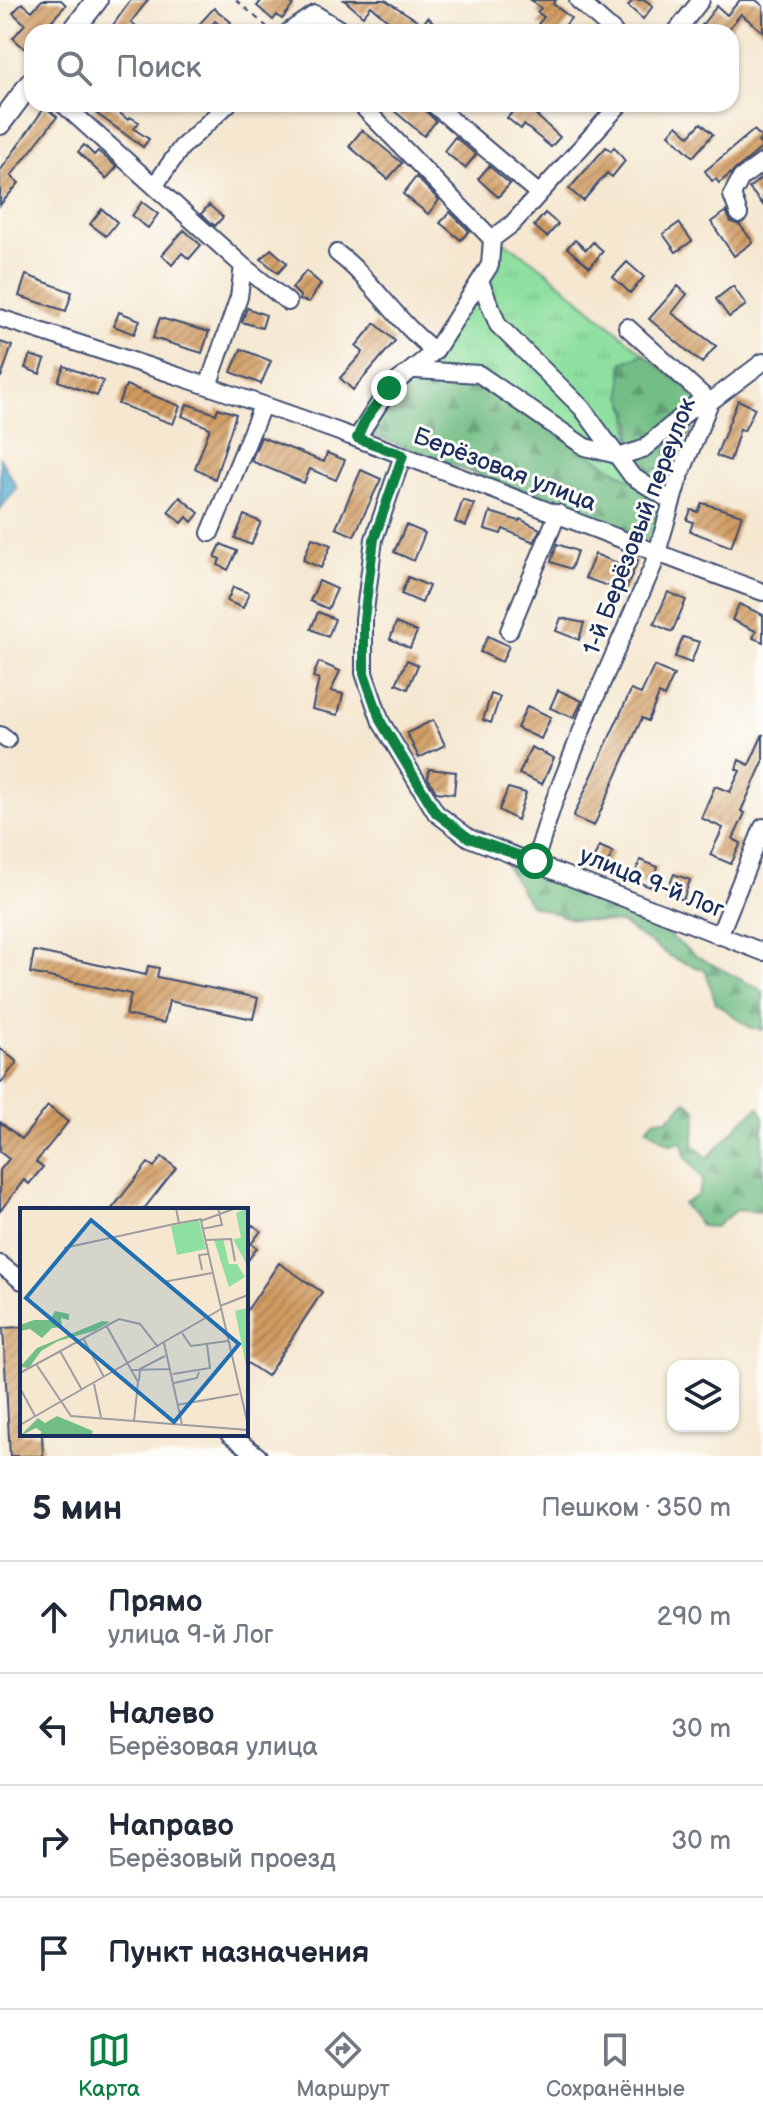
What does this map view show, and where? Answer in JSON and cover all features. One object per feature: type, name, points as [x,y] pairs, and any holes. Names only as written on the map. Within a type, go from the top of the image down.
[{"type":"main road","points":[[78,24],[97,0]]},
{"type":"main road","points":[[0,124],[24,92]]},
{"type":"street","points":[[578,0],[605,24]]},
{"type":"street","points":[[682,24],[701,0]]},
{"type":"street","points":[[300,24],[315,14],[331,24]]},
{"type":"street","points":[[78,112],[243,266],[288,302]]},
{"type":"street","points":[[155,185],[181,148],[219,112]]},
{"type":"street","points":[[368,112],[492,239]]},
{"type":"street","points":[[442,112],[538,193]]},
{"type":"street","points":[[357,438],[365,420],[389,388],[416,370],[435,351],[490,265],[492,239],[512,224],[613,112]]},
{"type":"street","points":[[739,214],[732,195],[741,178],[763,162]]},
{"type":"street","points":[[337,253],[381,294],[408,331],[435,351]]},
{"type":"street","points":[[208,386],[239,297],[243,266]]},
{"type":"street","points":[[480,281],[498,325],[582,408],[621,456],[632,476],[671,501]]},
{"type":"street","name":"Берёзовая улица","points":[[0,318],[357,438],[558,513],[657,555],[763,592]]},
{"type":"street","points":[[416,370],[479,374],[585,447],[621,456],[643,449],[708,400],[627,327]]},
{"type":"street","name":"1-й Берёзовый переулок","points":[[535,861],[553,804],[657,555],[671,501],[708,400],[763,362]]},
{"type":"street","points":[[210,533],[262,406]]},
{"type":"street","name":"улица 9-й Лог","points":[[403,455],[374,539],[364,619],[364,673],[381,722],[436,813],[469,838],[535,861],[763,952]]},
{"type":"street","points":[[509,631],[558,513]]},
{"type":"street","points":[[719,936],[763,827]]},
{"type":"street","points":[[0,1264],[20,1279]]},
{"type":"street","points":[[232,1436],[258,1456]]},
{"type":"path","points":[[236,0],[264,24]]},
{"type":"green space","points":[[505,242],[544,269],[644,354],[622,364],[630,449],[666,467],[682,449],[666,480],[660,512],[657,496],[542,425],[411,377],[486,283]]},
{"type":"green space","points":[[644,354],[695,394],[701,411],[675,456],[646,473],[630,449],[632,424],[622,395],[622,363]]},
{"type":"green space","points":[[473,375],[542,425],[657,496],[660,512],[656,543],[365,432],[366,421],[411,377]]},
{"type":"green space","points":[[497,851],[624,901],[696,956],[763,991],[763,1030],[751,1028],[716,1003],[705,970],[675,959],[620,923],[572,919],[530,905]]},
{"type":"green space","points":[[686,1101],[697,1111],[693,1144],[707,1158],[759,1107],[763,1116],[763,1212],[736,1210],[715,1227],[701,1226],[683,1204],[698,1195],[703,1180],[685,1155],[682,1142],[670,1144],[647,1128],[655,1119],[668,1119]]},
{"type":"water","points":[[0,458],[17,488],[0,509]]},
{"type":"building","points":[[42,0],[61,0],[66,5],[48,24],[25,24],[13,13],[22,3],[32,11]]},
{"type":"building","points":[[131,0],[148,0],[131,22],[134,24],[114,24]]},
{"type":"building","points":[[262,0],[287,0],[293,5],[282,19],[277,15],[273,20],[257,6]]},
{"type":"building","points":[[344,0],[385,0],[423,24],[392,24],[371,6],[363,16]]},
{"type":"building","points":[[531,0],[556,0],[553,4],[571,18],[566,24],[538,24],[544,17],[537,12],[541,8]]},
{"type":"building","points":[[633,0],[645,0],[653,6],[643,19],[628,6]]},
{"type":"building","points":[[740,0],[756,0],[763,6],[763,32],[741,14],[733,24],[703,24],[717,6],[727,15]]},
{"type":"building","points":[[214,8],[231,22],[218,24],[215,21],[199,24]]},
{"type":"building","points":[[428,17],[435,24],[423,24]]},
{"type":"building","points":[[24,25],[24,48],[13,38]]},
{"type":"building","points":[[41,112],[51,112],[57,117],[11,176],[19,183],[0,205],[0,171]]},
{"type":"building","points":[[94,112],[118,112],[128,120],[130,117],[139,122],[134,129],[149,139],[143,147]]},
{"type":"building","points":[[396,112],[426,112],[436,121],[424,136]]},
{"type":"building","points":[[513,112],[533,112],[560,137],[551,147],[524,125],[521,129],[507,118]]},
{"type":"building","points":[[701,123],[713,134],[693,157],[669,134],[677,125],[689,136]]},
{"type":"building","points":[[362,130],[402,163],[388,179],[349,146]]},
{"type":"building","points":[[754,130],[762,138],[758,142],[763,147],[719,183],[716,179],[712,181],[705,171]]},
{"type":"building","points":[[455,137],[476,155],[465,168],[444,151]]},
{"type":"building","points":[[84,145],[94,155],[98,151],[117,167],[106,179],[78,152]]},
{"type":"building","points":[[606,147],[611,151],[614,147],[625,161],[612,177],[607,173],[583,201],[569,189]]},
{"type":"building","points":[[489,166],[510,184],[498,197],[478,179]]},
{"type":"building","points":[[763,176],[763,205],[749,188]]},
{"type":"building","points":[[416,177],[439,200],[428,214],[403,194]]},
{"type":"building","points":[[142,202],[158,214],[148,228],[132,216]]},
{"type":"building","points":[[209,205],[223,217],[215,226],[201,214]]},
{"type":"building","points":[[102,209],[117,222],[106,236],[90,224]]},
{"type":"building","points":[[726,211],[731,222],[740,225],[753,242],[734,256],[711,222]]},
{"type":"building","points":[[450,212],[469,231],[461,240],[440,223]]},
{"type":"building","points":[[545,213],[558,224],[547,237],[534,226]]},
{"type":"building","points":[[679,223],[692,241],[676,252],[663,234]]},
{"type":"building","points":[[184,230],[201,245],[189,259],[182,253],[172,265],[162,255]]},
{"type":"building","points":[[575,240],[586,250],[593,242],[603,251],[590,267],[567,248]]},
{"type":"building","points":[[271,249],[287,263],[278,273],[261,259]]},
{"type":"building","points":[[627,262],[644,277],[630,293],[613,277]]},
{"type":"building","points":[[306,271],[321,284],[309,302],[299,300],[300,296],[292,288]]},
{"type":"building","points":[[26,275],[72,292],[66,311],[19,296]]},
{"type":"building","points":[[678,286],[687,294],[672,313],[716,346],[702,363],[649,319]]},
{"type":"building","points":[[733,286],[746,305],[729,317],[716,299]]},
{"type":"building","points":[[247,308],[266,315],[262,328],[242,322]]},
{"type":"building","points":[[119,312],[140,320],[134,334],[114,326]]},
{"type":"building","points":[[160,318],[209,332],[202,353],[153,338]]},
{"type":"building","points":[[375,323],[395,341],[353,390],[340,378],[363,352],[356,346]]},
{"type":"building","points":[[0,342],[12,346],[1,377],[0,377]]},
{"type":"building","points":[[241,349],[271,361],[261,384],[231,372]]},
{"type":"building","points":[[30,355],[45,360],[40,374],[25,368]]},
{"type":"building","points":[[64,366],[103,381],[97,396],[58,381]]},
{"type":"building","points":[[126,385],[180,406],[173,424],[118,404]]},
{"type":"building","points":[[738,400],[755,408],[744,431],[740,429],[730,461],[716,456]]},
{"type":"building","points":[[187,404],[216,414],[218,408],[236,414],[215,479],[195,468],[210,428],[182,416]]},
{"type":"building","points":[[261,437],[324,462],[327,453],[345,460],[336,480],[310,469],[304,483],[251,461]]},
{"type":"building","points":[[361,470],[381,479],[354,536],[336,528]]},
{"type":"building","points":[[180,497],[199,513],[192,522],[187,517],[182,523],[168,512]]},
{"type":"building","points":[[463,500],[474,504],[466,526],[455,522]]},
{"type":"building","points":[[702,503],[742,515],[731,547],[690,531],[693,522],[687,520],[691,510],[698,512]]},
{"type":"building","points":[[490,512],[520,519],[540,529],[534,542],[503,529],[501,534],[485,529]]},
{"type":"building","points":[[244,515],[261,522],[251,545],[235,538]]},
{"type":"building","points":[[406,525],[425,533],[414,561],[394,552]]},
{"type":"building","points":[[312,538],[331,545],[321,568],[303,560]]},
{"type":"building","points":[[221,544],[237,551],[228,570],[218,565],[220,559],[215,557]]},
{"type":"building","points":[[557,544],[577,551],[571,569],[551,562]]},
{"type":"building","points":[[595,554],[624,566],[628,556],[638,560],[625,592],[585,578]]},
{"type":"building","points":[[408,577],[429,586],[422,603],[401,594]]},
{"type":"building","points":[[319,581],[337,589],[328,609],[310,601]]},
{"type":"building","points":[[233,587],[249,593],[243,608],[227,601]]},
{"type":"building","points":[[668,592],[686,600],[672,632],[654,624]]},
{"type":"building","points":[[739,604],[763,615],[763,642],[753,638],[756,631],[732,620]]},
{"type":"building","points":[[318,612],[335,619],[328,637],[311,629]]},
{"type":"building","points":[[561,618],[584,623],[579,640],[556,631]]},
{"type":"building","points":[[396,623],[417,632],[410,648],[390,639]]},
{"type":"building","points":[[488,636],[509,646],[502,662],[480,652]]},
{"type":"building","points":[[683,637],[699,642],[691,663],[675,657]]},
{"type":"building","points":[[407,660],[418,665],[408,689],[396,684]]},
{"type":"building","points":[[319,662],[340,671],[331,691],[343,694],[338,715],[312,709],[319,679],[313,677]]},
{"type":"building","points":[[654,666],[674,675],[664,697],[659,694],[648,721],[642,718],[594,826],[573,817],[631,690],[641,694]]},
{"type":"building","points":[[558,690],[582,701],[574,718],[550,708]]},
{"type":"building","points":[[491,694],[500,697],[491,723],[483,720]]},
{"type":"building","points":[[527,706],[551,717],[541,739],[517,728]]},
{"type":"building","points":[[433,720],[445,745],[419,758],[407,733]]},
{"type":"building","points":[[763,734],[763,762],[741,811],[745,813],[733,839],[741,843],[731,864],[710,855],[723,828],[701,818],[715,786],[730,792],[740,771],[736,769],[739,760],[749,765]]},
{"type":"building","points":[[531,747],[554,758],[542,784],[519,774]]},
{"type":"building","points":[[429,769],[456,772],[454,794],[436,792],[428,778]]},
{"type":"building","points":[[508,788],[526,793],[517,820],[499,810]]},
{"type":"building","points":[[599,846],[613,852],[606,866],[593,860]]},
{"type":"building","points":[[640,860],[658,867],[650,887],[633,880]]},
{"type":"building","points":[[674,874],[690,880],[683,900],[666,894]]},
{"type":"building","points":[[34,951],[146,975],[148,966],[159,968],[157,977],[258,998],[253,1019],[169,1001],[164,1023],[126,1015],[131,994],[30,973]]},
{"type":"building","points":[[0,1048],[17,1062],[0,1084]]},
{"type":"building","points":[[48,1106],[68,1122],[36,1162],[43,1167],[29,1184],[24,1180],[0,1211],[0,1170],[9,1159],[0,1152],[0,1122],[22,1139]]},
{"type":"building","points":[[162,1157],[176,1168],[145,1208],[113,1208],[148,1163],[154,1167]]},
{"type":"building","points":[[253,1225],[261,1231],[251,1244],[257,1248],[248,1260],[248,1231]]},
{"type":"building","points":[[279,1263],[322,1292],[267,1376],[248,1363],[248,1309]]},
{"type":"building","points":[[20,1327],[20,1436],[42,1436],[43,1456],[10,1456],[3,1328]]},
{"type":"route","points":[[389,388],[365,420],[357,438],[403,455],[374,539],[364,619],[364,673],[381,722],[436,813],[469,838],[535,861]]}]
